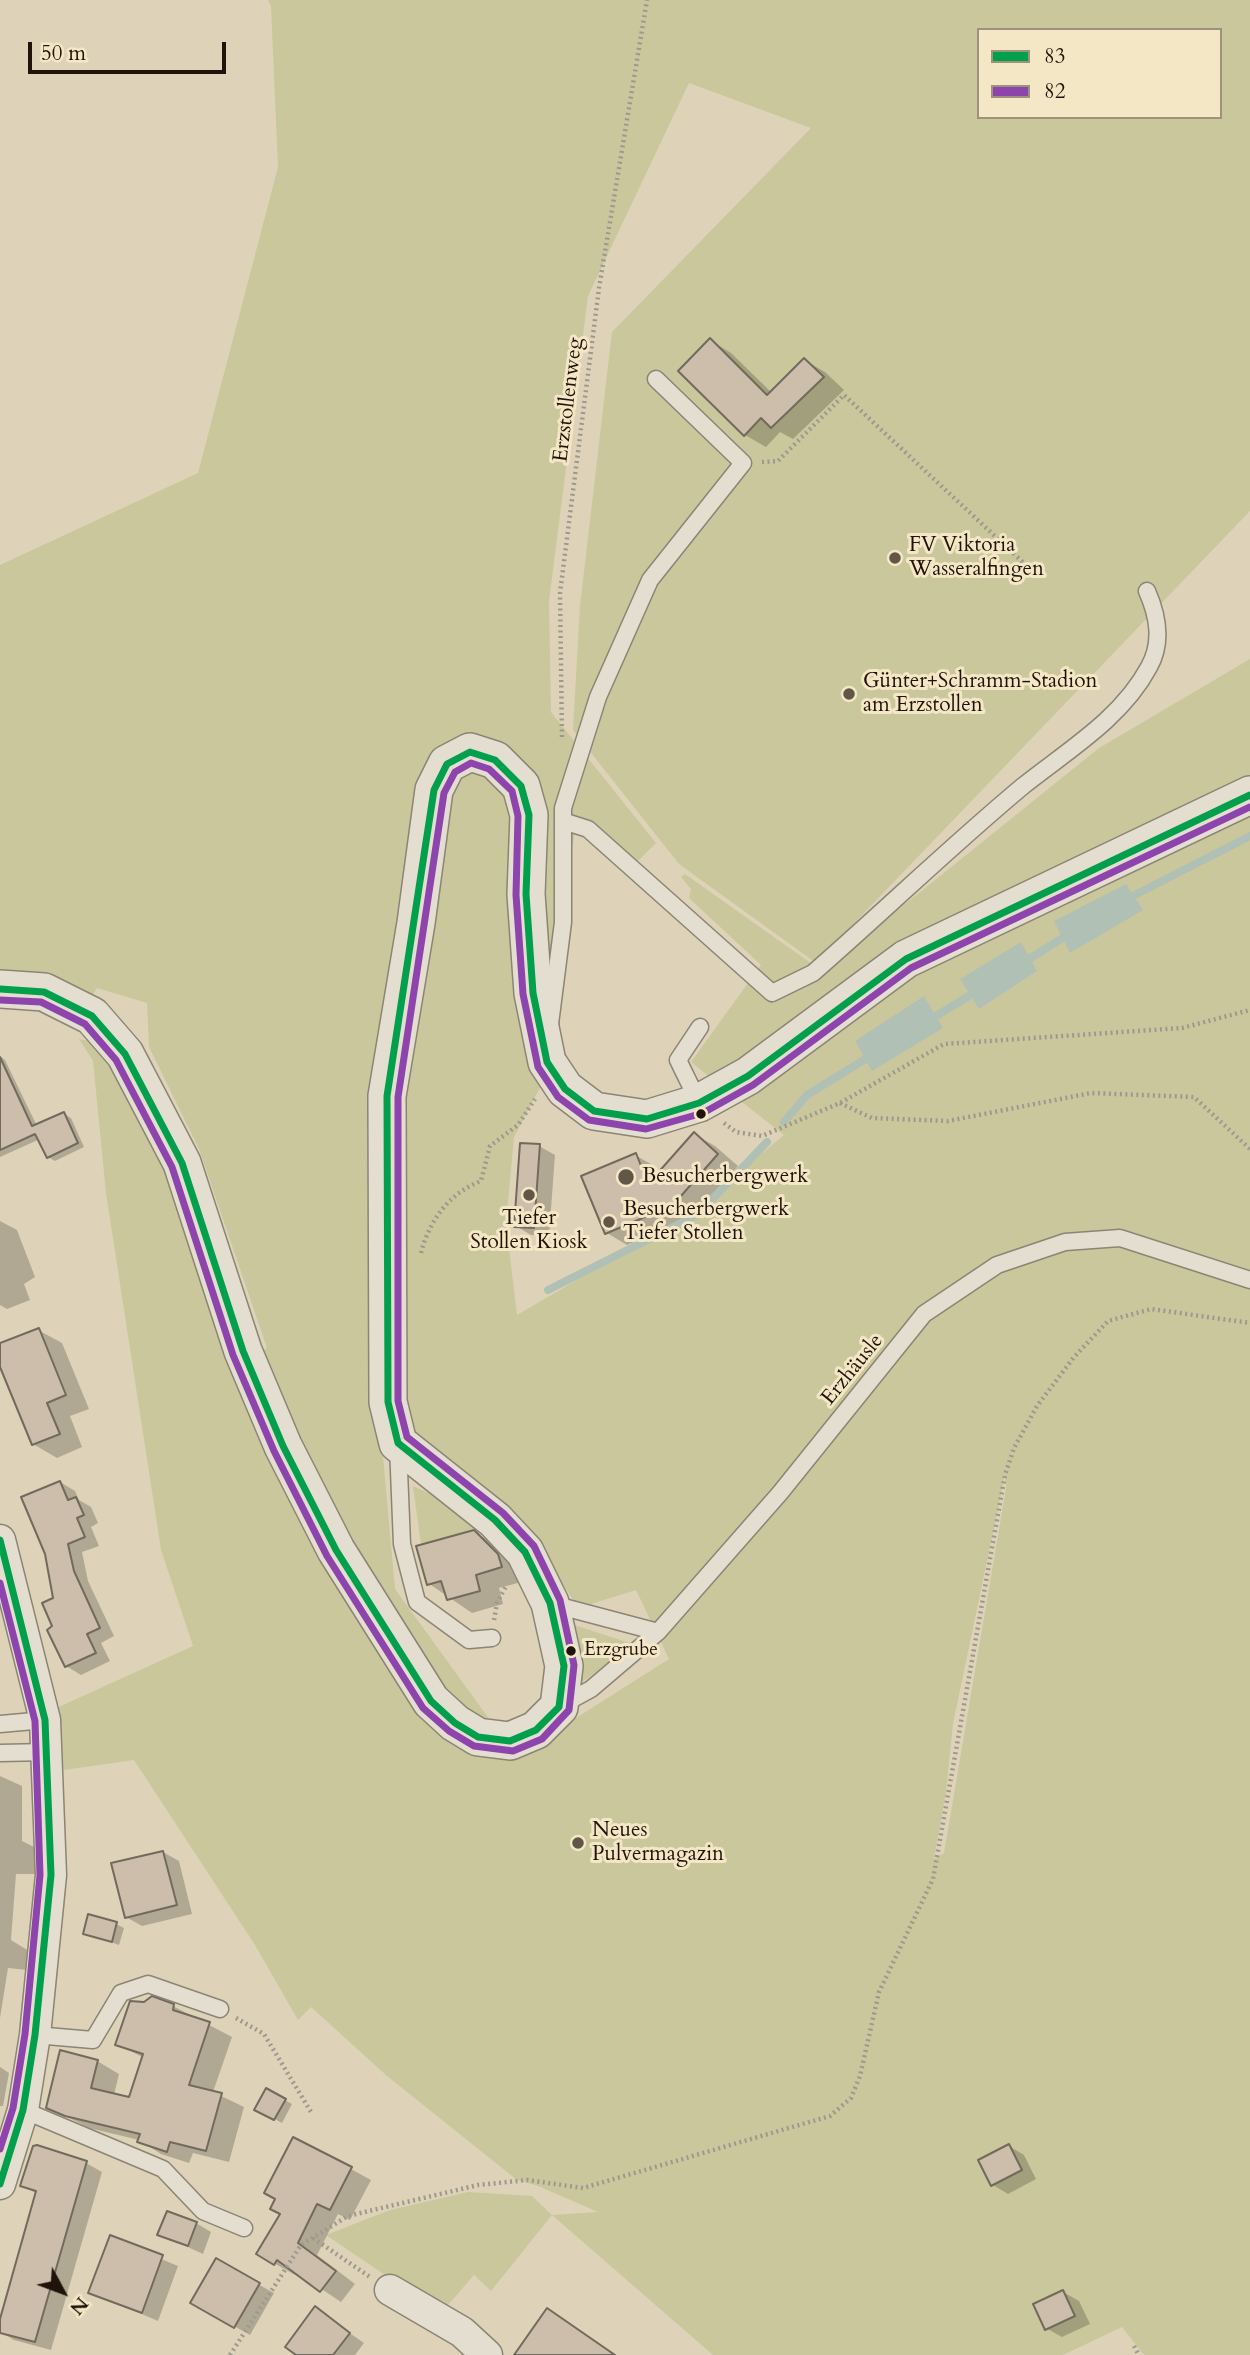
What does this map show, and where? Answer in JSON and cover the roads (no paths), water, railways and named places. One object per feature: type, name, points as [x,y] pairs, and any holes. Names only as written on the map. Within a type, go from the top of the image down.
[{"type":"street","points":[[0,989],[44,992],[92,1016],[125,1054],[182,1163],[243,1351],[283,1446],[336,1550],[431,1702],[478,1737],[510,1741],[536,1730],[559,1707],[564,1666],[550,1603],[525,1552],[495,1520],[398,1443],[388,1402],[387,1096],[416,923],[434,790],[447,764],[470,751],[495,760],[521,786],[529,815],[526,894],[533,993],[547,1062],[565,1089],[594,1111],[647,1119],[699,1103],[748,1076],[906,959],[1250,795]]},
{"type":"street","points":[[0,1540],[45,1720],[51,1875],[35,2035],[23,2110],[0,2184]]},
{"type":"street","points":[[390,2290],[461,2332],[487,2355]]},
{"type":"lane","points":[[545,1047],[554,1010],[562,922],[563,808],[597,697],[650,580],[743,463],[656,379]]},
{"type":"lane","points":[[563,821],[588,829],[772,993],[813,973],[1022,787],[1091,734],[1130,698],[1151,664],[1159,639],[1154,606],[1147,591]]},
{"type":"lane","points":[[699,1103],[678,1059],[700,1027]]},
{"type":"lane","name":"Erzhäusle","points":[[559,1707],[591,1689],[659,1632],[780,1493],[924,1314],[997,1265],[1065,1242],[1120,1238],[1250,1280]]},
{"type":"lane","points":[[398,1443],[402,1544],[417,1602],[468,1640],[492,1638]]},
{"type":"lane","points":[[550,1603],[659,1632]]},
{"type":"lane","points":[[0,1724],[45,1720]]},
{"type":"lane","points":[[0,1753],[48,1752]]},
{"type":"lane","points":[[35,2035],[93,2040],[121,1993],[148,1984],[220,2009]]},
{"type":"lane","points":[[23,2110],[163,2169],[203,2211],[244,2228]]},
{"type":"waterway","points":[[1125,900],[1250,836]]},
{"type":"waterway","points":[[1021,964],[1069,934]]},
{"type":"waterway","points":[[928,1021],[977,991]]},
{"type":"waterway","points":[[784,1122],[807,1095],[872,1055]]},
{"type":"waterway","points":[[548,1290],[697,1215],[767,1142]]},
{"type":"place","name":"FV Viktoria Wasseralfingen","points":[[895,558]]},
{"type":"place","name":"Günter+Schramm-Stadion am Erzstollen","points":[[849,694]]},
{"type":"place","name":"Besucherbergwerk","points":[[626,1177]]},
{"type":"place","name":"Tiefer Stollen Kiosk","points":[[529,1195]]},
{"type":"place","name":"Besucherbergwerk Tiefer Stollen","points":[[609,1222]]},
{"type":"place","name":"Erzgrube","points":[[571,1651]]},
{"type":"place","name":"Neues Pulvermagazin","points":[[578,1843]]}]
